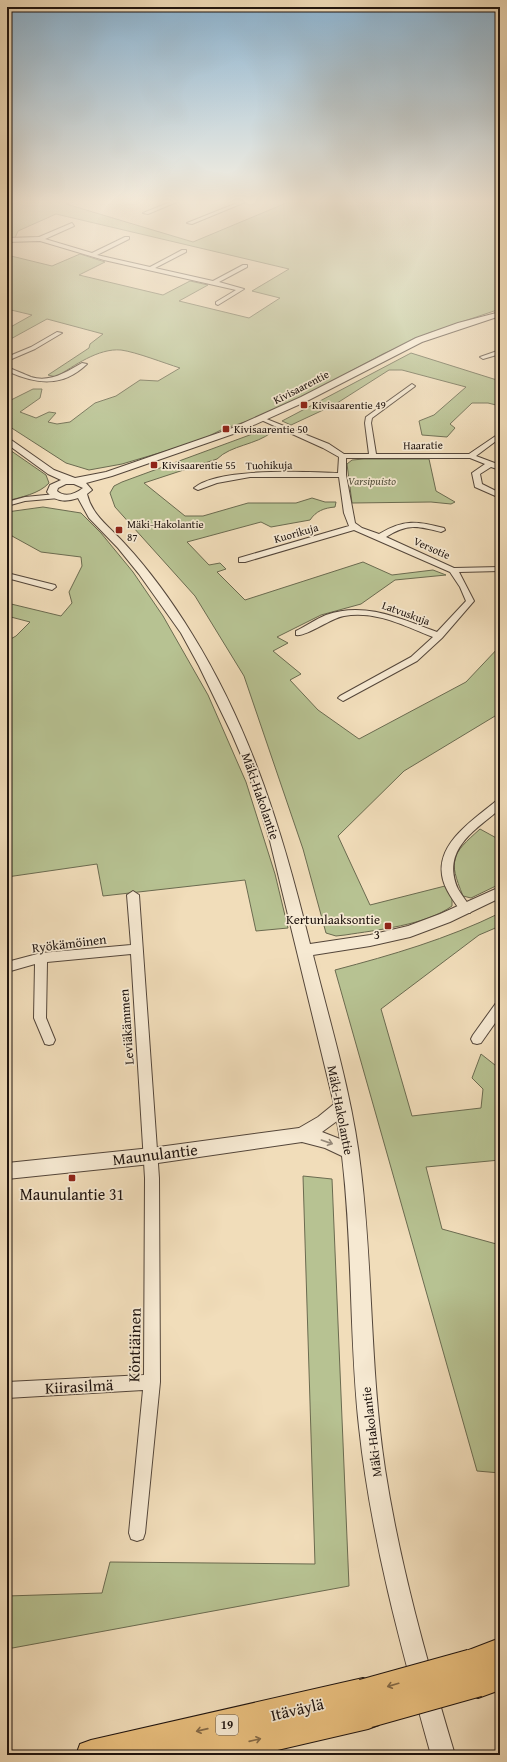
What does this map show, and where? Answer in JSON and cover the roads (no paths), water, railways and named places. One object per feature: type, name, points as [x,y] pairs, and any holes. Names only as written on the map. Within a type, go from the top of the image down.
[{"type":"highway","name":"Itäväylä","points":[[190,1755],[365,1704],[483,1674],[500,1653]]},
{"type":"highway","name":"Itäväylä","points":[[91,1755],[365,1704]]},
{"type":"street","points":[[211,283],[241,289],[218,303]]},
{"type":"street","name":"Kivisaarentie","points":[[57,491],[75,481],[109,474],[207,441],[262,419],[419,340],[461,325],[500,314]]},
{"type":"street","points":[[7,359],[33,348],[59,333]]},
{"type":"street","points":[[483,358],[500,352]]},
{"type":"street","points":[[7,369],[29,379],[46,382],[60,378],[84,364]]},
{"type":"street","points":[[373,456],[368,422],[369,418],[412,386]]},
{"type":"street","points":[[262,419],[326,446],[343,456],[342,475],[348,513],[351,524],[355,527]]},
{"type":"street","points":[[471,456],[500,435]]},
{"type":"street","points":[[7,440],[50,472],[75,481]]},
{"type":"street","name":"Haaratie","points":[[343,456],[471,456],[500,468]]},
{"type":"street","points":[[490,464],[476,473],[478,485],[500,496]]},
{"type":"street","points":[[50,472],[57,491]]},
{"type":"street","name":"Kivisaarentie","points":[[83,493],[109,474]]},
{"type":"street","name":"Tuohikuja","points":[[198,488],[213,481],[248,475],[342,475]]},
{"type":"street","name":"Mäki-Hakolantie","points":[[75,481],[86,487],[82,500],[92,514],[124,548],[153,585],[178,622],[203,664],[244,748],[276,840],[343,1107],[351,1152],[363,1358],[369,1429],[379,1495],[413,1651],[443,1755]]},
{"type":"street","points":[[7,504],[57,491],[72,497],[83,493]]},
{"type":"street","name":"Mäki-Hakolantie","points":[[57,491],[92,514]]},
{"type":"street","points":[[380,537],[396,526],[415,523],[441,530]]},
{"type":"street","name":"Versotie","points":[[343,698],[414,659],[439,636],[470,601],[464,587],[453,570],[355,527]]},
{"type":"street","name":"Kuorikuja","points":[[242,560],[355,527]]},
{"type":"street","points":[[453,570],[500,569]]},
{"type":"street","points":[[7,575],[52,587]]},
{"type":"street","name":"Latvuskuja","points":[[299,633],[329,617],[351,611],[374,612],[439,636]]},
{"type":"street","points":[[466,910],[451,886],[447,869],[448,856],[455,842],[500,803]]},
{"type":"street","points":[[304,951],[367,941],[408,932],[444,920],[500,892]]},
{"type":"street","name":"Leviäkämmen","points":[[132,895],[151,1156]]},
{"type":"street","name":"Ryökämöinen","points":[[7,968],[41,958],[135,950]]},
{"type":"street","points":[[41,958],[40,1018],[49,1040]]},
{"type":"street","points":[[477,1039],[500,1006]]},
{"type":"street","name":"Maunulantie","points":[[302,1135],[324,1122],[343,1107]]},
{"type":"street","name":"Maunulantie","points":[[7,1171],[151,1156],[302,1135],[328,1141],[351,1152]]},
{"type":"street","name":"Köntiäinen","points":[[137,1533],[152,1382],[151,1156]]},
{"type":"street","name":"Kiirasilmä","points":[[7,1390],[152,1382]]},
{"type":"place","name":"Kivisaarentie 49","points":[[304,405]]},
{"type":"place","name":"Kivisaarentie 50","points":[[226,429]]},
{"type":"place","name":"Kivisaarentie 55","points":[[154,465]]},
{"type":"place","name":"Mäki-Hakolantie 87","points":[[119,530]]},
{"type":"place","name":"Kertunlaaksontie 3","points":[[388,926]]},
{"type":"place","name":"Maunulantie 31","points":[[72,1178]]},
{"type":"park label","name":"Varsipuisto","points":[[372,481]]}]
